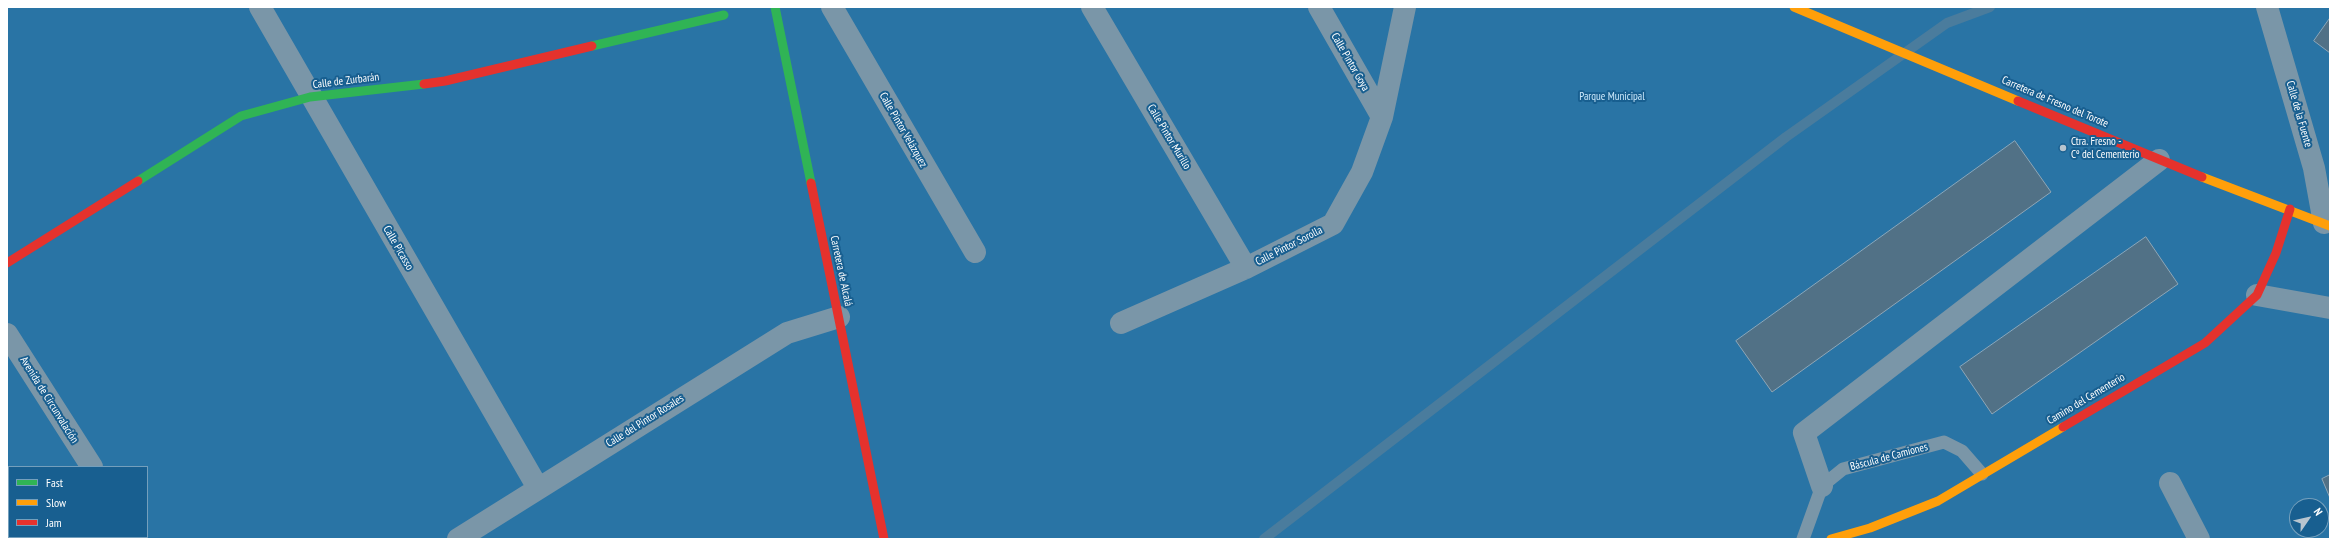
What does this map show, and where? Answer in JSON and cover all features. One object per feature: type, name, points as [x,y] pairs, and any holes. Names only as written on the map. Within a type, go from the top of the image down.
[{"type":"street","name":"Calle Picasso","points":[[260,7],[310,97],[538,488]]},
{"type":"street","name":"Carretera de Alcalá","points":[[774,7],[884,539]]},
{"type":"street","name":"Calle Pintor Velázquez","points":[[832,7],[974,252]]},
{"type":"street","name":"Calle Pintor Murillo","points":[[1092,7],[1246,268]]},
{"type":"street","name":"Calle Pintor Goya","points":[[1319,7],[1382,118]]},
{"type":"street","name":"Calle Pintor Sorolla","points":[[1121,323],[1246,268],[1333,224],[1362,172],[1382,118],[1405,7]]},
{"type":"street","name":"Carretera de Fresno del Torote","points":[[1794,7],[1949,70],[2159,160],[2327,224]]},
{"type":"street","name":"Calle de la Fuente","points":[[2267,7],[2314,168],[2327,224]]},
{"type":"street","name":"Calle de Zurbarán","points":[[7,262],[241,116],[310,97],[445,81],[724,15]]},
{"type":"street","points":[[1822,486],[1804,433],[2159,160]]},
{"type":"street","name":"Camino del Cementerio","points":[[1831,539],[1870,528],[1938,500],[2205,343],[2257,295],[2276,253],[2290,210]]},
{"type":"street","points":[[2257,295],[2330,308]]},
{"type":"street","name":"Calle del Pintor Rosales","points":[[458,539],[787,333],[839,317]]},
{"type":"street","name":"Avenida de Circunvalación","points":[[7,334],[91,466]]},
{"type":"street","points":[[2170,483],[2199,539]]},
{"type":"lane","name":"Báscula de Camiones","points":[[1822,486],[1843,469],[1944,442],[1962,451],[1982,474]]},
{"type":"lane","points":[[1803,539],[1822,486]]},
{"type":"green space","name":"Parque Municipal","points":[[7,7],[2330,7],[2330,539],[7,539]]},
{"type":"building","points":[[2330,18],[2330,53],[2314,41]]},
{"type":"building","points":[[2015,141],[2051,192],[1772,392],[1736,341]]},
{"type":"building","points":[[2146,237],[2178,284],[1992,414],[1960,367]]},
{"type":"building","points":[[2330,475],[2330,498],[2322,479]]},
{"type":"waterway","points":[[1264,539],[1786,137],[1947,23],[1990,7]]},
{"type":"traffic: fast","points":[[775,7],[811,183]]},
{"type":"traffic: fast","points":[[592,46],[724,15]]},
{"type":"traffic: fast","points":[[138,181],[241,116],[310,97],[424,84]]},
{"type":"traffic: slow","points":[[1794,7],[2018,101]]},
{"type":"traffic: slow","points":[[2202,177],[2330,226]]},
{"type":"traffic: slow","points":[[1831,539],[1870,528],[1938,501],[2063,427]]},
{"type":"traffic: jam","points":[[424,84],[445,81],[592,46]]},
{"type":"traffic: jam","points":[[2018,101],[2202,177]]},
{"type":"traffic: jam","points":[[7,263],[138,181]]},
{"type":"traffic: jam","points":[[811,183],[884,539]]},
{"type":"traffic: jam","points":[[2063,427],[2205,343],[2257,295],[2276,253],[2290,209]]},
{"type":"place","name":"Ctra. Fresno - Cº del Cementerio","points":[[2063,148]]}]
